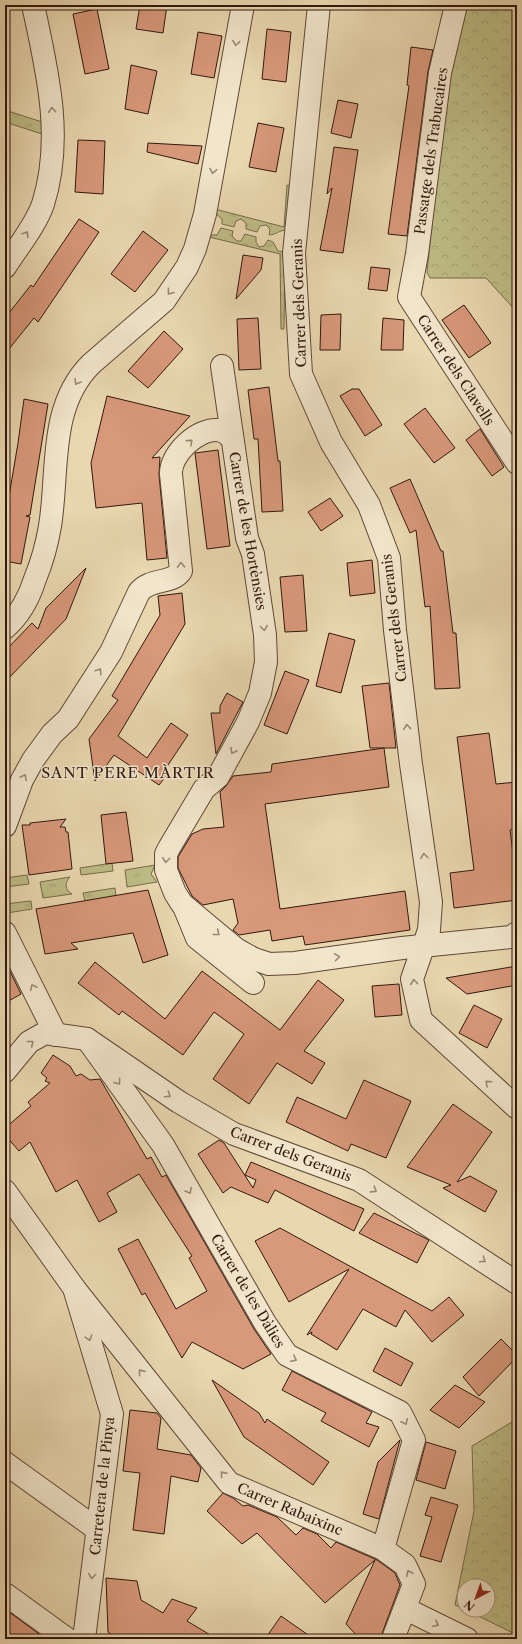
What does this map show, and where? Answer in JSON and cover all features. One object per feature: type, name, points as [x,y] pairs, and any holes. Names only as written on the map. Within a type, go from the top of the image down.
[{"type":"street","points":[[5,267],[42,205],[52,163],[53,126],[51,103],[46,64],[33,5]]},
{"type":"street","points":[[5,628],[21,611],[32,589],[44,552],[50,526],[58,433],[63,413],[73,387],[82,373],[91,364],[164,301],[187,267],[195,249],[205,214],[243,5]]},
{"type":"street","name":"Carrer dels Geranis","points":[[320,5],[294,253],[301,374],[331,442],[369,505],[389,558],[411,764],[431,902],[429,930],[412,979],[422,1020],[517,1108]]},
{"type":"street","name":"Passatge dels Trabucaires","points":[[409,297],[417,254],[440,73],[456,5]]},
{"type":"street","name":"Carrer dels Clavells","points":[[409,297],[517,463]]},
{"type":"street","points":[[222,366],[232,438]]},
{"type":"street","name":"Carrer de les Hortènsies","points":[[5,826],[22,780],[33,760],[52,734],[68,719],[106,659],[139,592],[145,586],[176,577],[181,571],[171,474],[174,461],[187,444],[202,433],[218,430],[232,438],[247,538],[254,554],[265,635],[266,662],[260,693],[248,722],[218,777],[206,786],[178,830],[166,854],[166,870],[168,879],[182,904],[197,938],[253,983]]},
{"type":"street","name":"Carrer de les Hortènsies","points":[[182,904],[236,948],[246,955],[261,962],[279,964],[295,963],[402,948],[423,947]]},
{"type":"street","points":[[423,947],[511,937],[517,932]]},
{"type":"street","points":[[5,933],[56,1035]]},
{"type":"street","name":"Carrer dels Geranis","points":[[5,1072],[29,1042],[45,1033],[87,1039],[179,1102],[234,1134],[359,1180],[517,1283]]},
{"type":"street","name":"Carrer de les Dàlies","points":[[87,1039],[163,1145],[265,1323],[287,1355],[400,1412],[414,1440],[383,1549]]},
{"type":"street","name":"Carretera de la Pinya","points":[[5,1191],[74,1288],[112,1414],[84,1639]]},
{"type":"street","name":"Carrer Rabaixinc","points":[[74,1288],[230,1482],[383,1549],[405,1565],[414,1584],[406,1610],[394,1639]]},
{"type":"street","points":[[5,1463],[98,1530]]},
{"type":"street","points":[[5,1594],[67,1639]]},
{"type":"street","points":[[406,1610],[467,1639]]},
{"type":"green space","points":[[466,5],[517,5],[517,312],[486,278],[430,278],[427,272],[451,61]]},
{"type":"green space","points":[[5,110],[42,122],[42,134],[5,122]]},
{"type":"green space","points":[[287,185],[292,186],[287,230],[269,235],[270,229],[266,225],[260,226],[257,232],[246,229],[246,223],[241,219],[236,221],[234,227],[222,224],[222,219],[215,213],[215,209],[284,227]]},
{"type":"green space","points":[[221,228],[233,231],[232,236],[237,241],[241,241],[245,234],[256,237],[256,242],[259,247],[264,246],[268,240],[273,242],[278,251],[285,252],[284,329],[281,329],[280,254],[209,237],[209,235],[217,235]]},
{"type":"green space","points":[[112,863],[113,871],[81,875],[80,868]]},
{"type":"green space","points":[[155,865],[151,874],[157,882],[127,887],[125,870]]},
{"type":"green space","points":[[27,875],[29,884],[5,887],[5,878]]},
{"type":"green space","points":[[70,877],[66,886],[72,894],[43,898],[40,882]]},
{"type":"green space","points":[[115,888],[116,897],[85,901],[83,893]]},
{"type":"green space","points":[[31,901],[32,909],[7,913],[5,912],[5,904]]},
{"type":"green space","points":[[517,1419],[517,1635],[482,1618],[496,1618],[496,1578],[460,1578],[474,1511],[472,1446]]},
{"type":"building","points":[[140,5],[167,5],[163,33],[136,29]]},
{"type":"building","points":[[97,9],[109,69],[85,74],[73,14]]},
{"type":"building","points":[[267,29],[291,32],[286,82],[262,79]]},
{"type":"building","points":[[198,32],[222,36],[214,78],[191,74]]},
{"type":"building","points":[[411,47],[433,50],[428,71],[407,236],[388,234],[409,86],[407,85]]},
{"type":"building","points":[[131,65],[157,71],[148,114],[125,109]]},
{"type":"building","points":[[338,100],[358,104],[351,138],[331,133]]},
{"type":"building","points":[[258,123],[284,128],[276,172],[249,167]]},
{"type":"building","points":[[78,140],[105,141],[103,194],[75,192]]},
{"type":"building","points":[[148,143],[202,146],[198,164],[147,152]]},
{"type":"building","points":[[334,147],[358,150],[343,253],[320,250],[332,188],[327,194]]},
{"type":"building","points":[[79,219],[99,232],[38,322],[34,318],[5,354],[5,318],[31,285],[33,287]]},
{"type":"building","points":[[143,231],[168,250],[135,292],[111,274]]},
{"type":"building","points":[[243,255],[263,258],[261,270],[236,299]]},
{"type":"building","points":[[371,267],[390,269],[387,291],[368,289]]},
{"type":"building","points":[[464,305],[491,343],[469,358],[442,320]]},
{"type":"building","points":[[341,314],[340,350],[320,350],[321,315]]},
{"type":"building","points":[[258,318],[261,369],[239,370],[237,319]]},
{"type":"building","points":[[383,318],[404,320],[403,350],[381,350]]},
{"type":"building","points":[[164,331],[183,349],[148,388],[128,371]]},
{"type":"building","points":[[269,387],[278,461],[280,461],[283,511],[262,512],[258,439],[254,439],[248,390]]},
{"type":"building","points":[[352,389],[359,389],[382,425],[365,436],[340,396]]},
{"type":"building","points":[[107,396],[190,416],[152,458],[160,457],[159,475],[167,558],[147,560],[142,503],[96,508],[91,463]]},
{"type":"building","points":[[24,399],[48,404],[30,515],[26,516],[30,517],[21,564],[5,561],[5,507],[7,508]]},
{"type":"building","points":[[425,408],[455,448],[434,463],[404,424]]},
{"type":"building","points":[[480,429],[504,467],[492,476],[466,440]]},
{"type":"building","points":[[218,450],[230,546],[207,549],[195,453]]},
{"type":"building","points":[[410,479],[441,551],[443,551],[453,633],[456,633],[460,688],[435,689],[430,606],[425,607],[416,530],[410,533],[390,488]]},
{"type":"building","points":[[330,498],[343,516],[321,531],[308,512]]},
{"type":"building","points":[[372,560],[375,593],[350,596],[347,563]]},
{"type":"building","points":[[86,568],[66,619],[5,682],[5,651],[32,623],[38,629],[46,608]]},
{"type":"building","points":[[303,575],[307,631],[285,632],[280,577]]},
{"type":"building","points":[[182,593],[185,624],[118,736],[147,758],[171,723],[188,735],[164,771],[168,774],[159,785],[114,755],[95,781],[89,739],[118,700],[112,696],[160,615],[158,596]]},
{"type":"building","points":[[329,633],[355,640],[341,693],[316,686]]},
{"type":"building","points":[[285,671],[309,680],[287,734],[264,725]]},
{"type":"building","points":[[389,683],[396,748],[370,748],[362,686]]},
{"type":"building","points":[[227,693],[243,702],[216,754],[211,713],[220,713],[220,706]]},
{"type":"building","points":[[489,733],[496,784],[517,782],[517,829],[510,830],[517,882],[517,900],[454,908],[450,873],[474,870],[457,737]]},
{"type":"building","points":[[384,748],[389,787],[265,804],[280,909],[405,891],[410,930],[305,945],[303,936],[272,941],[270,930],[239,935],[233,930],[238,923],[233,899],[203,905],[192,896],[178,868],[178,857],[192,834],[203,829],[224,827],[220,792],[233,776],[271,772],[272,764]]},
{"type":"building","points":[[126,812],[133,861],[106,864],[101,815]]},
{"type":"building","points":[[66,819],[60,827],[65,827],[66,832],[68,832],[72,869],[29,875],[22,825]]},
{"type":"building","points":[[148,890],[168,955],[143,963],[133,933],[71,943],[78,949],[45,954],[36,909]]},
{"type":"building","points":[[5,961],[21,994],[5,1003]]},
{"type":"building","points":[[95,962],[165,1019],[202,971],[280,1030],[318,980],[344,1000],[304,1051],[325,1063],[312,1084],[277,1063],[249,1104],[213,1079],[244,1034],[214,1012],[183,1055],[122,1011],[119,1015],[78,983]]},
{"type":"building","points":[[517,966],[517,985],[467,994],[446,978]]},
{"type":"building","points":[[399,984],[402,1015],[375,1017],[372,986]]},
{"type":"building","points":[[474,1005],[502,1019],[487,1048],[459,1033]]},
{"type":"building","points":[[53,1055],[70,1066],[76,1076],[81,1074],[90,1080],[100,1079],[147,1159],[151,1157],[162,1177],[166,1175],[254,1329],[271,1354],[243,1369],[192,1342],[182,1358],[145,1293],[142,1295],[118,1249],[138,1239],[176,1309],[207,1291],[189,1258],[192,1256],[139,1174],[107,1193],[117,1212],[99,1222],[77,1180],[56,1192],[30,1142],[19,1151],[5,1135],[5,1128],[31,1106],[28,1102],[50,1083],[45,1081],[47,1078],[41,1073]]},
{"type":"building","points":[[364,1080],[411,1101],[386,1158],[351,1144],[348,1151],[286,1122],[297,1097],[346,1119]]},
{"type":"building","points":[[453,1104],[492,1132],[457,1182],[470,1176],[497,1191],[485,1212],[443,1188],[451,1185],[407,1167]]},
{"type":"building","points":[[219,1140],[224,1143],[253,1188],[256,1180],[245,1175],[251,1162],[364,1209],[354,1231],[275,1190],[268,1203],[231,1187],[223,1193],[198,1154]]},
{"type":"building","points":[[374,1213],[429,1240],[417,1263],[359,1233]]},
{"type":"building","points":[[280,1228],[432,1311],[449,1297],[464,1315],[432,1342],[405,1310],[396,1327],[363,1309],[337,1350],[311,1334],[312,1332],[307,1335],[349,1269],[289,1302],[255,1241]]},
{"type":"building","points":[[501,1339],[517,1355],[517,1357],[479,1396],[463,1377]]},
{"type":"building","points":[[385,1348],[413,1363],[401,1386],[373,1371]]},
{"type":"building","points":[[292,1371],[372,1412],[366,1423],[379,1427],[369,1447],[321,1421],[326,1413],[282,1390]]},
{"type":"building","points":[[212,1380],[259,1413],[265,1423],[267,1419],[329,1462],[313,1485],[244,1437]]},
{"type":"building","points":[[455,1385],[485,1402],[459,1428],[430,1410]]},
{"type":"building","points":[[130,1410],[157,1413],[161,1418],[157,1449],[191,1455],[201,1468],[198,1482],[171,1476],[164,1534],[133,1530],[140,1473],[123,1471]]},
{"type":"building","points":[[400,1440],[379,1519],[363,1514],[378,1462]]},
{"type":"building","points":[[426,1442],[456,1451],[445,1489],[416,1480]]},
{"type":"building","points":[[223,1493],[233,1498],[243,1506],[248,1505],[277,1517],[296,1535],[303,1528],[317,1534],[331,1548],[336,1542],[377,1560],[395,1573],[400,1585],[380,1639],[360,1639],[346,1624],[375,1560],[325,1603],[257,1533],[242,1544],[207,1511]]},
{"type":"building","points":[[431,1497],[458,1505],[441,1562],[420,1556],[432,1517],[425,1515]]},
{"type":"building","points":[[106,1578],[137,1581],[141,1600],[163,1613],[172,1599],[197,1608],[187,1621],[217,1639],[117,1639],[108,1632]]},
{"type":"building","points":[[5,1609],[46,1639],[5,1639]]},
{"type":"building","points":[[281,1616],[314,1639],[265,1639]]},
{"type":"district","name":"SANT PERE MÀRTIR","points":[[128,773]]}]
